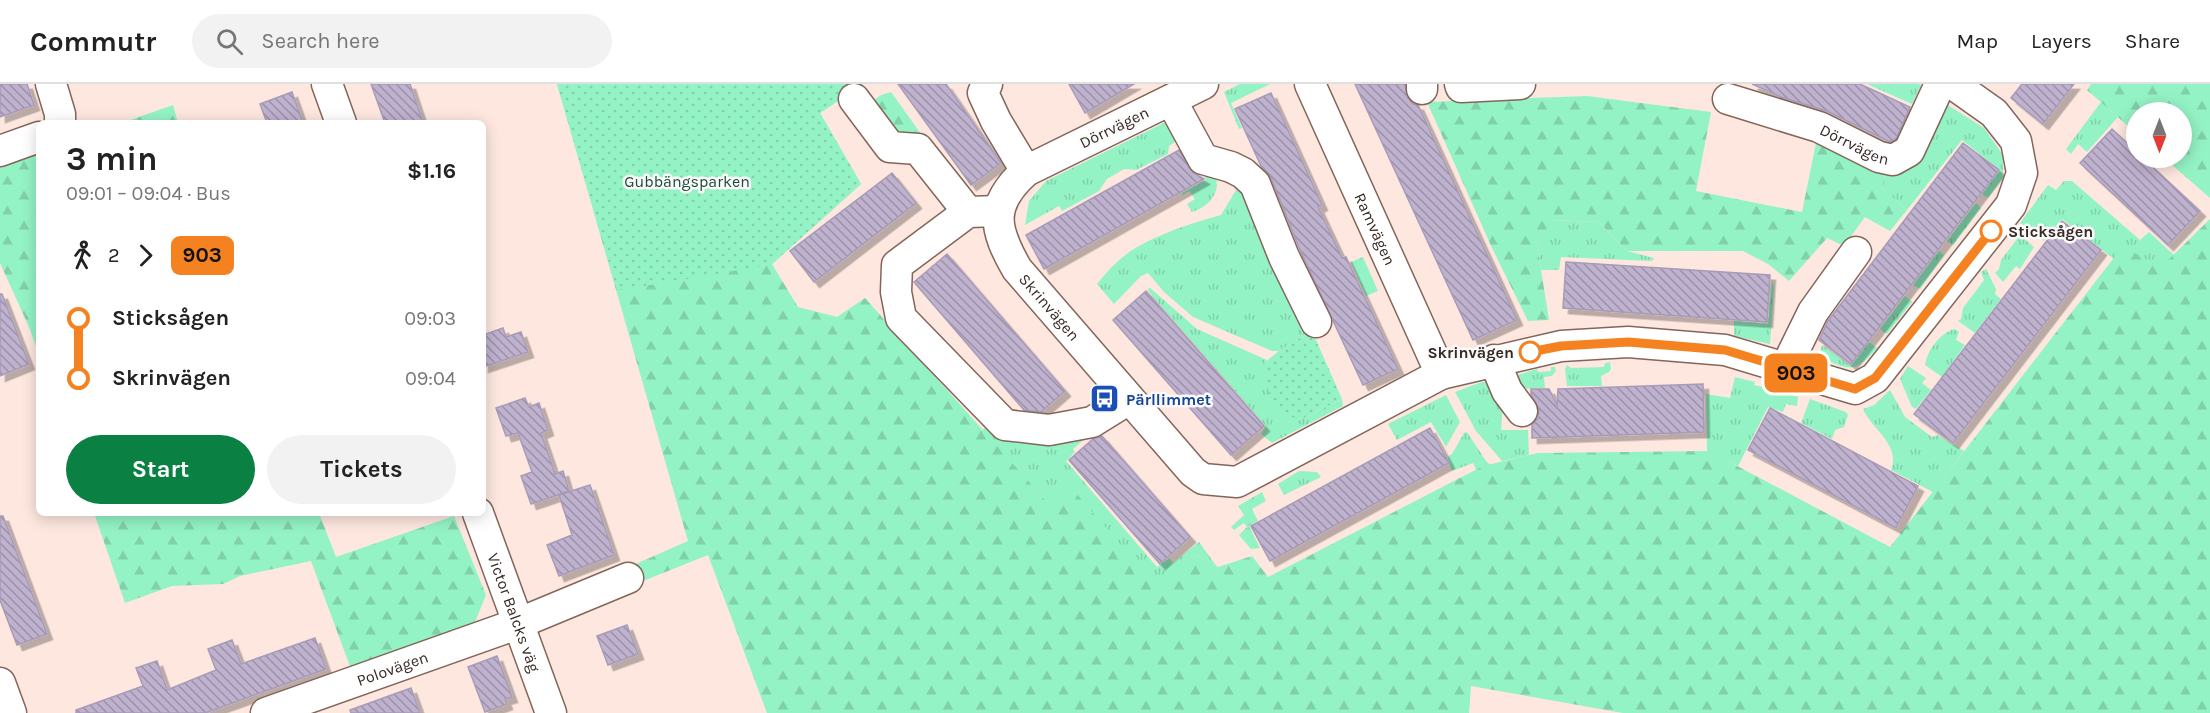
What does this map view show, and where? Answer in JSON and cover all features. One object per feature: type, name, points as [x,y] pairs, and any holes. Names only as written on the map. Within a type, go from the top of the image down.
[{"type":"street","points":[[51,84],[60,118]]},
{"type":"street","points":[[327,84],[340,120]]},
{"type":"street","points":[[987,84],[983,93],[996,121],[1026,171],[1004,196],[999,211],[968,212],[897,265],[896,292],[901,318],[1005,425],[1049,429],[1092,422],[1129,399]]},
{"type":"street","name":"Dörrvägen","points":[[1026,171],[1203,84]]},
{"type":"street","name":"Ramvägen","points":[[1310,84],[1441,374]]},
{"type":"street","points":[[1460,84],[1461,87],[1520,84]]},
{"type":"street","name":"Dörrvägen","points":[[1728,99],[1819,127],[1879,157],[1893,160],[1909,151],[1940,84]]},
{"type":"street","name":"Skrinvägen","points":[[999,211],[998,229],[1005,248],[1017,269],[1193,472],[1203,479],[1237,482],[1441,374],[1561,346],[1628,342],[1725,350],[1855,389],[1875,378],[2011,205],[2022,172],[2016,141],[1995,113],[1953,84]]},
{"type":"street","points":[[854,99],[890,147],[918,149],[968,212]]},
{"type":"street","points":[[1171,100],[1203,159],[1231,168],[1255,184],[1284,256],[1316,322]]},
{"type":"street","points":[[0,151],[36,138]]},
{"type":"street","points":[[1785,369],[1813,312],[1856,252]]},
{"type":"street","points":[[1494,360],[1507,391],[1522,411]]},
{"type":"street","name":"Victor Balcks väg","points":[[479,516],[551,713]]},
{"type":"street","name":"Polovägen","points":[[270,712],[517,624],[628,578]]},
{"type":"street","points":[[0,683],[11,713]]},
{"type":"green space","points":[[557,84],[863,84],[820,113],[861,184],[772,264],[798,307],[837,317],[865,298],[1048,503],[1069,485],[1158,588],[1197,555],[1218,567],[1252,556],[1268,577],[1483,466],[1538,453],[1709,451],[1890,547],[2123,246],[2160,268],[2210,219],[2210,713],[1623,713],[1471,686],[1469,713],[767,713],[708,555],[638,583],[629,567],[688,541]]},
{"type":"green space","name":"Gubbängsparken","points":[[557,84],[863,84],[820,113],[861,184],[772,264],[617,290]]},
{"type":"green space","points":[[1240,84],[1270,84],[1231,103],[1242,128],[1239,129],[1224,92]]},
{"type":"green space","points":[[1867,84],[1918,84],[1921,85],[1912,104]]},
{"type":"green space","points":[[2091,84],[2210,84],[2210,198],[2176,168],[2192,168],[2192,102],[2126,102],[2126,124],[2087,90]]},
{"type":"green space","points":[[891,92],[924,138],[896,143],[873,101]]},
{"type":"green space","points":[[1587,96],[1711,112],[1696,191],[1802,212],[1818,133],[1891,165],[1881,187],[1907,210],[1890,231],[1865,217],[1844,246],[1827,238],[1789,281],[1768,264],[1743,251],[1627,251],[1599,222],[1552,220],[1537,245],[1549,320],[1528,321],[1492,248],[1427,102]]},
{"type":"green space","points":[[1943,102],[1984,128],[2003,155],[2003,178],[1988,198],[1982,194],[2000,170],[1962,140],[1907,210],[1881,187],[1891,165]]},
{"type":"green space","points":[[2101,102],[2118,117],[2087,152],[2078,144],[2071,154],[2066,149]]},
{"type":"green space","points":[[173,105],[177,120],[130,120]]},
{"type":"green space","points":[[1170,120],[1181,138],[1169,146],[1168,154],[1136,170],[1124,169],[1107,179],[1099,191],[1062,211],[1059,206],[1025,225],[1029,201],[1046,181]]},
{"type":"green space","points":[[36,153],[36,347],[0,263],[0,165]]},
{"type":"green space","points":[[1212,171],[1217,184],[1214,196],[1205,206],[1192,212],[1187,204],[1195,199],[1189,191],[1183,195],[1182,193],[1206,180],[1204,175]]},
{"type":"green space","points":[[1242,180],[1312,331],[1279,351],[1272,351],[1193,317],[1164,292],[1148,273],[1141,276],[1114,304],[1097,284],[1113,265],[1138,247],[1180,228],[1221,215]]},
{"type":"green space","points":[[2064,181],[2072,181],[2140,240],[2149,232],[2174,255],[2160,269],[2124,247],[2114,259],[2062,219],[2044,241],[2020,223],[2048,185],[2056,190]]},
{"type":"green space","points":[[1976,203],[1981,208],[1953,245],[1947,241]]},
{"type":"green space","points":[[1551,220],[1599,222],[1627,251],[1654,258],[1652,261],[1561,257],[1559,270],[1541,270],[1537,245]]},
{"type":"green space","points":[[2020,235],[2034,247],[2020,269],[2016,266],[2003,282],[1995,273],[1999,269],[2001,260]]},
{"type":"green space","points":[[1939,251],[1944,255],[1920,289],[1913,285]]},
{"type":"green space","points":[[1363,257],[1378,291],[1366,296],[1351,262]]},
{"type":"green space","points":[[1986,269],[1996,289],[1995,294],[2001,299],[1975,333],[1958,321],[1961,319],[1963,308],[1984,280],[1981,272]]},
{"type":"green space","points":[[1772,280],[1774,287],[1770,344],[1734,336],[1734,321],[1768,324]]},
{"type":"green space","points":[[1149,287],[1197,329],[1267,360],[1264,363],[1299,420],[1342,399],[1343,406],[1272,443],[1261,434],[1266,426],[1148,291]]},
{"type":"green space","points":[[1905,296],[1912,302],[1887,334],[1880,329]]},
{"type":"green space","points":[[1954,329],[1959,332],[1956,340],[1965,345],[1942,377],[1925,365],[1926,360],[1939,339]]},
{"type":"green space","points":[[1312,331],[1342,399],[1299,420],[1271,407],[1264,363]]},
{"type":"green space","points":[[1869,342],[1877,348],[1863,363],[1851,368],[1819,357],[1822,345],[1851,366]]},
{"type":"green space","points":[[1610,362],[1611,369],[1601,376],[1602,386],[1567,386],[1565,369],[1567,365],[1571,368],[1604,367],[1605,363]]},
{"type":"green space","points":[[1908,366],[1926,378],[1922,383],[1931,390],[1916,409],[1912,407],[1900,379]]},
{"type":"green space","points":[[1551,367],[1555,367],[1556,371],[1552,376],[1544,377],[1545,388],[1518,389],[1511,377],[1537,369],[1538,372],[1551,371]]},
{"type":"green space","points":[[1735,377],[1755,382],[1754,385],[1798,397],[1797,406],[1786,404],[1783,412],[1768,407],[1738,466],[1707,451],[1706,394],[1730,398]]},
{"type":"green space","points":[[1498,379],[1504,392],[1501,430],[1528,430],[1529,455],[1502,461],[1476,431],[1455,392]]},
{"type":"green space","points":[[1890,390],[1905,417],[1932,437],[1937,435],[1964,451],[1933,492],[1891,470],[1893,461],[1889,445],[1863,409],[1874,405]]},
{"type":"green space","points":[[1446,395],[1460,422],[1446,447],[1431,422],[1397,440],[1388,424]]},
{"type":"green space","points":[[1810,399],[1846,412],[1848,415],[1844,427],[1835,430],[1832,439],[1801,423]]},
{"type":"green space","points":[[990,422],[1088,436],[1073,449],[1075,452],[1066,461],[1157,567],[1169,558],[1173,563],[1199,542],[1217,567],[1197,555],[1158,589],[1069,486],[1049,504],[982,431]]},
{"type":"green space","points":[[1467,432],[1486,461],[1503,477],[1484,488],[1473,463],[1452,471],[1447,457],[1452,454],[1464,433]]},
{"type":"green space","points":[[1299,471],[1317,472],[1321,477],[1284,495],[1278,484]]},
{"type":"green space","points":[[1262,492],[1266,501],[1252,509],[1258,521],[1249,526],[1260,548],[1251,549],[1239,535],[1247,527],[1244,523],[1234,530],[1231,527],[1244,515],[1238,506]]},
{"type":"green space","points":[[95,516],[320,516],[336,557],[454,516],[486,595],[475,622],[351,669],[311,561],[240,576],[223,584],[172,586],[125,603]]},
{"type":"building","points":[[0,84],[27,84],[34,105],[0,117]]},
{"type":"building","points":[[371,84],[410,84],[422,120],[384,120]]},
{"type":"building","points":[[898,84],[946,84],[1001,163],[971,185]]},
{"type":"building","points":[[1069,84],[1134,84],[1085,113]]},
{"type":"building","points":[[1355,84],[1405,84],[1407,97],[1413,104],[1418,105],[1517,320],[1473,340]]},
{"type":"building","points":[[1752,84],[1860,84],[1910,107],[1896,139],[1890,142],[1827,111],[1781,97]]},
{"type":"building","points":[[2022,84],[2074,84],[2043,124],[2011,98]]},
{"type":"building","points":[[292,92],[302,120],[266,120],[260,104]]},
{"type":"building","points":[[1271,93],[1322,205],[1318,207],[1342,258],[1346,257],[1398,369],[1363,385],[1300,250],[1271,178],[1261,166],[1235,109]]},
{"type":"building","points":[[2112,129],[2126,142],[2126,168],[2154,168],[2200,211],[2168,245],[2080,163]]},
{"type":"building","points":[[1963,143],[1999,170],[1851,364],[1819,340],[1828,321]]},
{"type":"building","points":[[1179,150],[1192,172],[1204,179],[1044,269],[1026,235]]},
{"type":"building","points":[[892,173],[916,203],[814,282],[790,251]]},
{"type":"building","points":[[2062,221],[2101,250],[1953,443],[1914,414]]},
{"type":"building","points":[[947,254],[1065,391],[1041,412],[1024,410],[914,282]]},
{"type":"building","points":[[1566,262],[1770,275],[1767,322],[1563,308]]},
{"type":"building","points":[[1146,291],[1264,426],[1231,455],[1113,320]]},
{"type":"building","points":[[0,294],[2,294],[29,364],[0,376]]},
{"type":"building","points":[[503,328],[506,337],[521,332],[528,352],[486,366],[486,334]]},
{"type":"building","points":[[1703,384],[1704,432],[1532,438],[1532,425],[1538,418],[1539,410],[1531,389],[1549,389],[1557,405],[1558,389]]},
{"type":"building","points":[[525,398],[529,407],[539,403],[548,430],[541,433],[555,474],[563,471],[569,491],[531,504],[521,476],[532,472],[518,433],[506,436],[496,408]]},
{"type":"building","points":[[1770,408],[1918,486],[1896,528],[1748,450]]},
{"type":"building","points":[[1430,428],[1449,463],[1270,561],[1251,526]]},
{"type":"building","points":[[1102,436],[1190,537],[1160,564],[1069,460],[1093,439]]},
{"type":"building","points":[[590,485],[614,555],[559,576],[547,545],[572,535],[559,495]]},
{"type":"building","points":[[0,516],[3,516],[47,634],[17,645],[0,600]]},
{"type":"building","points":[[627,625],[638,654],[608,665],[597,636]]},
{"type":"building","points":[[315,638],[326,669],[205,713],[76,713],[76,710],[143,686],[136,668],[157,661],[167,690],[216,670],[208,649],[232,640],[241,664]]},
{"type":"building","points":[[497,656],[512,697],[505,699],[507,704],[485,712],[468,667]]},
{"type":"building","points":[[411,688],[420,713],[351,713],[350,710]]},
{"type":"bus line","name":"903","points":[[1530,352],[1561,346],[1628,342],[1725,350],[1855,389],[1875,378],[1991,231]]},
{"type":"place","name":"Sticksågen","points":[[1991,231]]},
{"type":"place","name":"Skrinvägen","points":[[1530,352]]},
{"type":"place","name":"Pärllimmet","points":[[1105,399]]}]
